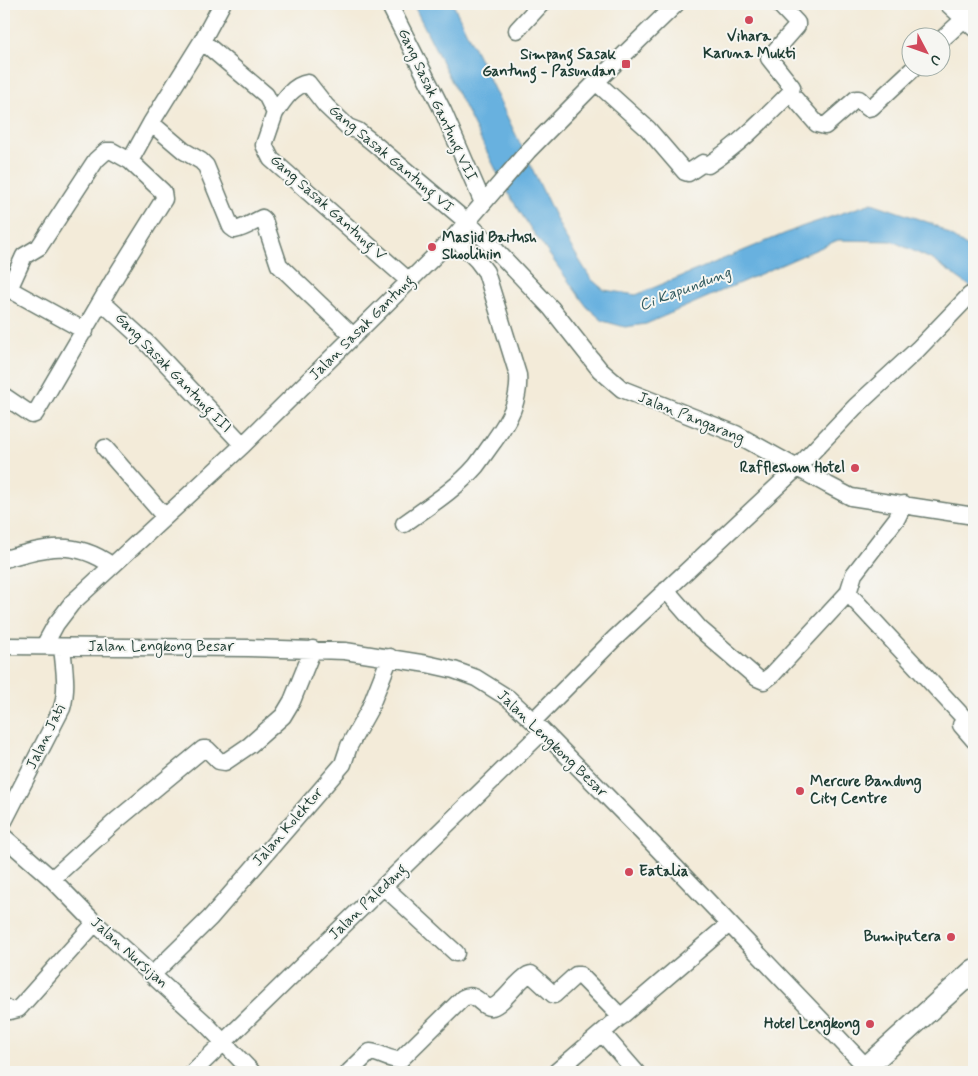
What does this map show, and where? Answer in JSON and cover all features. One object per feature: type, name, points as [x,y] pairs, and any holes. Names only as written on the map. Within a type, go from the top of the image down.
[{"type":"main road","points":[[866,1071],[974,970]]},
{"type":"street","points":[[130,161],[222,4]]},
{"type":"street","points":[[517,30],[541,4]]},
{"type":"street","name":"Jalan Sasak Gantung","points":[[44,646],[56,624],[72,602],[243,446],[454,237],[528,151],[676,4]]},
{"type":"street","points":[[596,82],[648,129],[688,174],[703,163],[708,165],[719,158],[768,116],[790,93],[792,87],[769,58],[797,26],[797,23],[779,4]]},
{"type":"street","points":[[948,4],[971,19],[950,34]]},
{"type":"street","name":"Gang Sasak Gantung VII","points":[[391,8],[488,197]]},
{"type":"street","points":[[202,41],[266,94],[275,113]]},
{"type":"street","points":[[790,93],[817,124],[825,126],[856,99],[868,108],[872,107],[903,78]]},
{"type":"street","name":"Gang Sasak Gantung VI","points":[[275,113],[291,92],[302,84],[308,83],[326,106],[348,127],[358,131],[371,141],[467,222]]},
{"type":"street","name":"Gang Sasak Gantung V","points":[[275,113],[264,145],[271,159],[409,281]]},
{"type":"street","points":[[151,123],[184,151],[206,166],[231,227],[235,230],[240,229],[262,218],[264,220],[279,265],[353,336]]},
{"type":"street","points":[[4,396],[34,415],[85,331],[114,279],[164,199],[163,192],[130,161],[106,151],[96,160],[39,247],[24,256],[7,287],[85,331]]},
{"type":"street","name":"Jalan Pangarang","points":[[467,222],[524,278],[551,308],[600,370],[622,389],[736,434],[851,497],[972,511]]},
{"type":"street","points":[[404,524],[444,496],[475,466],[506,423],[515,406],[519,390],[518,374],[486,272],[454,237]]},
{"type":"street","name":"Jalan Paledang","points":[[193,1072],[384,887],[537,726],[614,638],[797,468],[855,407],[918,349],[970,294]]},
{"type":"street","name":"Gang Sasak Gantung III","points":[[102,302],[148,344],[243,446]]},
{"type":"street","points":[[105,448],[165,517]]},
{"type":"street","points":[[666,590],[700,629],[764,682],[848,592],[854,574],[897,518],[904,504]]},
{"type":"street","points":[[5,559],[31,551],[55,547],[83,550],[97,555],[111,565]]},
{"type":"street","points":[[848,592],[970,717],[961,725],[974,740]]},
{"type":"street","name":"Jalan Lengkong Besar","points":[[4,646],[313,649],[345,651],[390,657],[454,670],[476,678],[508,698],[636,825],[866,1071]]},
{"type":"street","name":"Jalan Jati","points":[[4,821],[65,699],[66,684],[62,647]]},
{"type":"street","points":[[52,879],[117,820],[203,749],[207,749],[219,760],[225,762],[262,735],[288,710],[313,649]]},
{"type":"street","name":"Jalan Kolektor","points":[[153,974],[210,918],[343,764],[349,746],[369,710],[390,657]]},
{"type":"street","name":"Jalan Nursijan","points":[[4,837],[52,879],[95,923],[153,974],[252,1072]]},
{"type":"street","points":[[384,887],[456,953]]},
{"type":"street","points":[[4,1007],[10,1011],[18,1009],[95,923]]},
{"type":"street","points":[[556,1072],[729,924]]},
{"type":"street","points":[[349,1072],[370,1052],[377,1053],[390,1060],[400,1060],[463,998],[467,996],[474,997],[487,1007],[493,1006],[528,974],[531,974],[554,995],[576,975],[580,975],[621,1017]]},
{"type":"street","points":[[602,1033],[636,1072]]},
{"type":"water","name":"Ci Kapundung","points":[[413,4],[453,4],[565,237],[591,279],[604,290],[636,295],[801,227],[872,203],[933,224],[974,251],[974,289],[933,260],[892,241],[838,240],[646,324],[625,327],[603,321],[587,307],[531,229],[506,190]]},
{"type":"place","name":"Vihara Karuna Mukti","points":[[749,20]]},
{"type":"place","name":"Simpang Sasak Gantung - Pasundan","points":[[626,64]]},
{"type":"place","name":"Masjid Baitush Shoolihiin","points":[[432,247]]},
{"type":"place","name":"Raffleshom Hotel","points":[[855,468]]},
{"type":"place","name":"Mercure Bandung City Centre","points":[[800,791]]},
{"type":"place","name":"Eatalia","points":[[629,872]]},
{"type":"place","name":"Bumiputera","points":[[951,937]]},
{"type":"place","name":"Hotel Lengkong","points":[[870,1024]]}]
